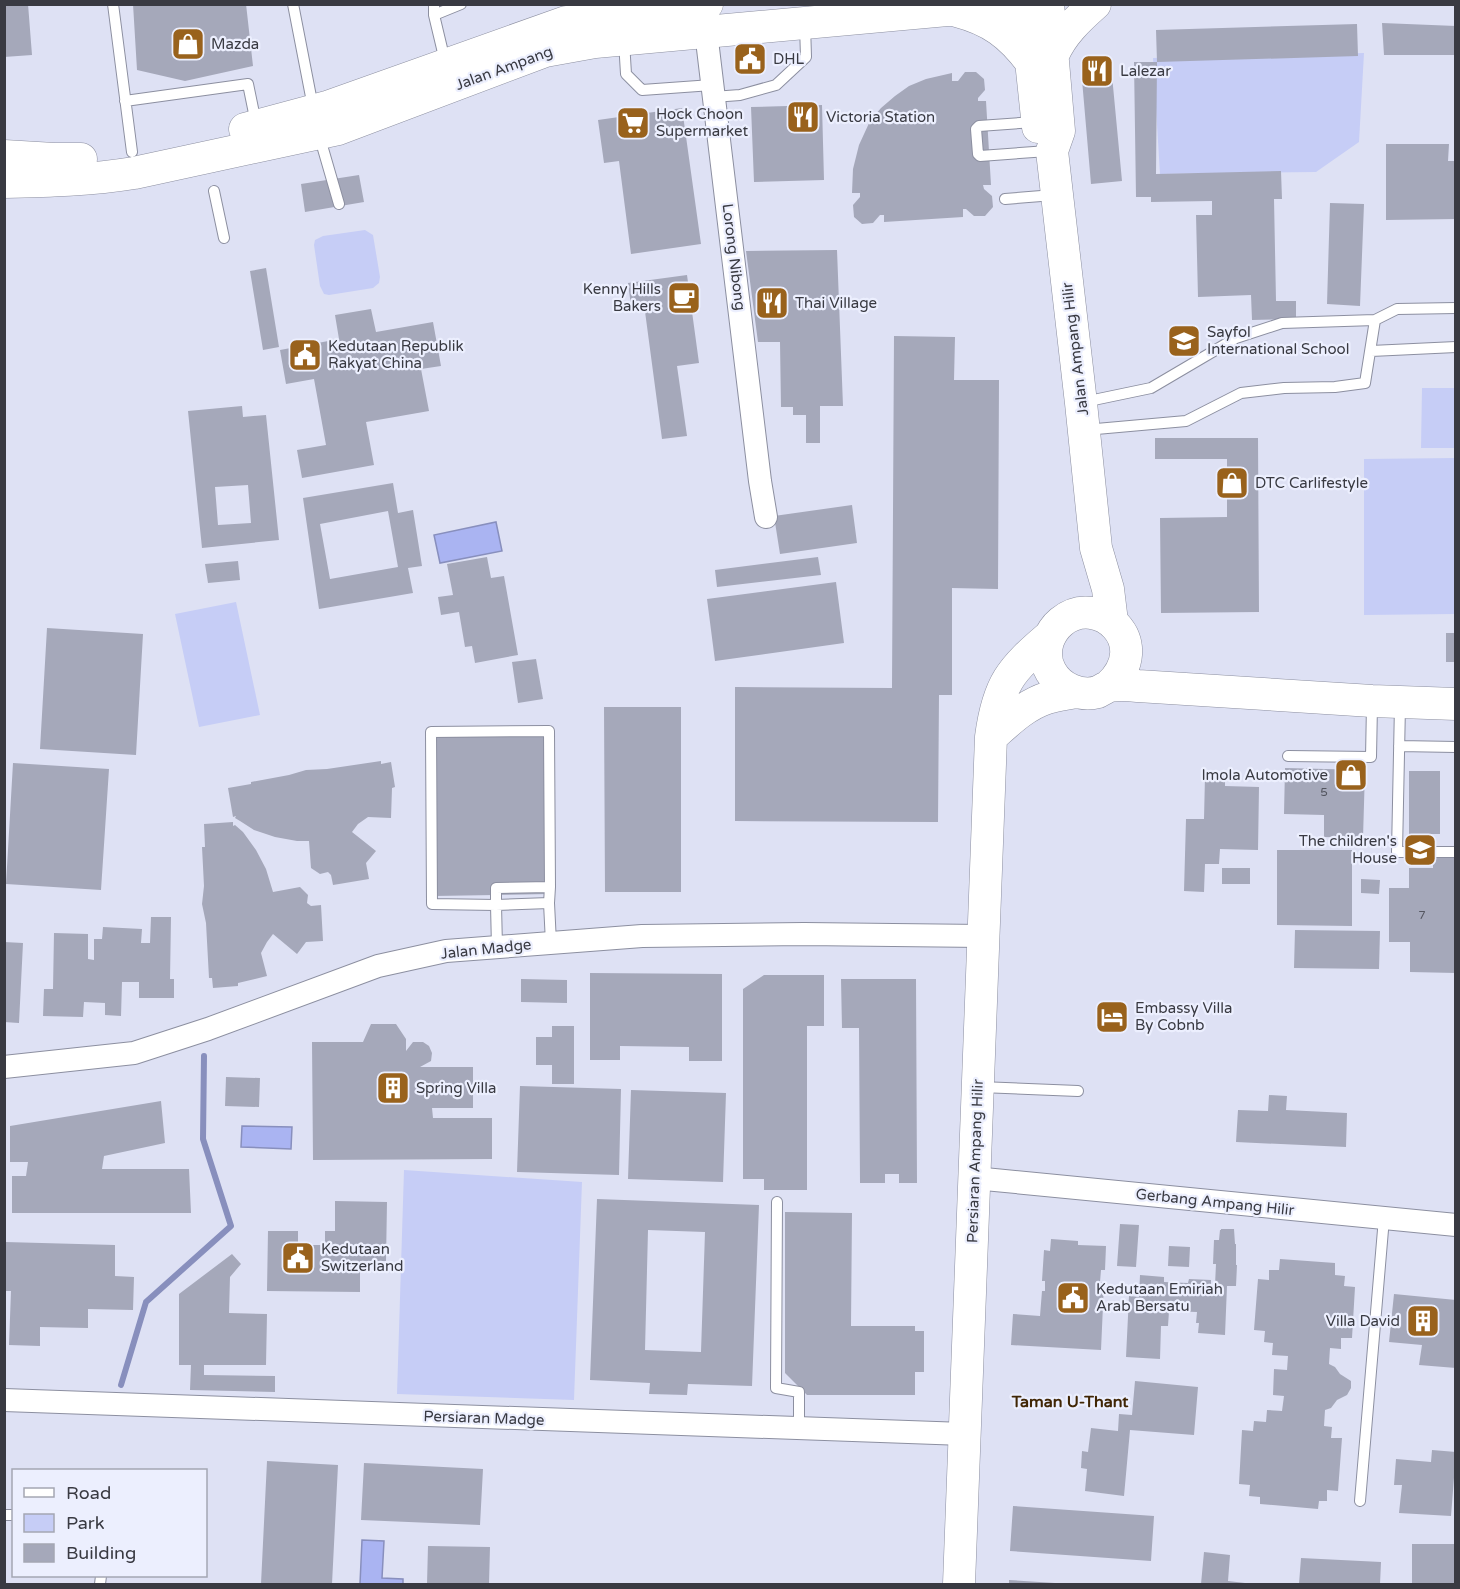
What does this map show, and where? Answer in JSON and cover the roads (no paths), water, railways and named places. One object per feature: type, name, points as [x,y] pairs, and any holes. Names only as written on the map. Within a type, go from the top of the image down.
[{"type":"street","name":"Jalan Ampang","points":[[4,182],[108,177],[316,122],[446,64],[566,22],[587,12],[805,23],[1013,4]]},
{"type":"street","name":"Jalan Ampang Hilir","points":[[1025,4],[1042,58]]},
{"type":"street","name":"Jalan Ampang Hilir","points":[[1048,4],[1042,58],[1048,121],[1039,133],[1052,151],[1096,548],[1108,589],[1112,622]]},
{"type":"street","points":[[951,10],[987,21],[1042,58],[1095,4]]},
{"type":"street","name":"Jalan Ampang","points":[[4,156],[54,159],[88,158],[132,152],[256,126],[316,122],[338,129],[545,51],[595,42],[624,40],[707,18]]},
{"type":"street","name":"Lorong Nibong","points":[[707,18],[713,91],[766,517]]},
{"type":"street","name":"Jalan Ampang Hilir","points":[[1076,614],[1088,591],[1096,548]]},
{"type":"street","points":[[991,737],[1018,713],[1031,705],[1047,698],[1076,692],[1099,692],[1117,676],[1127,654],[1125,642],[1120,631],[1112,622],[1101,615],[1076,614],[1066,618],[1050,636],[1046,647],[1046,658],[1056,680],[1076,692]]},
{"type":"street","name":"Persiaran Ampang Hilir","points":[[958,1584],[991,737],[994,711],[1012,672],[1027,655],[1050,636]]},
{"type":"street","points":[[1117,676],[1138,686],[1156,688],[1455,704]]},
{"type":"street","name":"Jalan Madge","points":[[4,1067],[134,1053],[207,1029],[378,966],[446,951],[652,936],[804,934],[983,936]]},
{"type":"street","name":"Gerbang Ampang Hilir","points":[[974,1178],[1455,1225]]},
{"type":"street","name":"Persiaran Madge","points":[[4,1401],[964,1434]]},
{"type":"lane","points":[[113,4],[132,152]]},
{"type":"lane","points":[[293,4],[316,122],[339,204]]},
{"type":"lane","points":[[446,64],[434,10],[461,4]]},
{"type":"lane","points":[[624,40],[626,74],[642,90],[713,91],[740,95],[776,85],[806,57],[805,23]]},
{"type":"lane","points":[[125,101],[249,84],[256,126]]},
{"type":"lane","points":[[1048,121],[979,126],[976,129],[978,154],[980,156],[1052,151]]},
{"type":"lane","points":[[214,191],[224,238]]},
{"type":"lane","points":[[1005,199],[1057,194]]},
{"type":"lane","points":[[1083,417],[1151,388],[1236,338],[1282,324],[1375,320],[1397,309],[1455,308]]},
{"type":"lane","points":[[1083,417],[1186,421],[1241,393],[1365,383],[1375,320]]},
{"type":"lane","points":[[1371,351],[1455,347]]},
{"type":"lane","points":[[1386,701],[1399,746],[1397,852],[1455,852]]},
{"type":"lane","points":[[1288,756],[1371,757],[1386,701]]},
{"type":"lane","points":[[549,903],[432,904],[431,732],[549,731],[550,943]]},
{"type":"lane","points":[[1399,746],[1455,747]]},
{"type":"lane","points":[[497,947],[496,888],[550,887]]},
{"type":"lane","points":[[978,1087],[1078,1091]]},
{"type":"lane","points":[[777,1202],[776,1388],[799,1392],[799,1428]]},
{"type":"lane","points":[[1360,1501],[1384,1218]]},
{"type":"waterway","points":[[121,1385],[146,1302],[231,1226],[203,1139],[204,1056]]},
{"type":"place","name":"Mazda","points":[[188,44]]},
{"type":"place","name":"DHL","points":[[750,59]]},
{"type":"place","name":"Lalezar","points":[[1097,71]]},
{"type":"place","name":"Victoria Station","points":[[803,117]]},
{"type":"place","name":"Hock Choon Supermarket","points":[[633,123]]},
{"type":"place","name":"Kenny Hills Bakers","points":[[684,298]]},
{"type":"place","name":"Thai Village","points":[[772,303]]},
{"type":"place","name":"Sayfol International School","points":[[1184,341]]},
{"type":"place","name":"Kedutaan Republik Rakyat China","points":[[305,355]]},
{"type":"place","name":"DTC Carlifestyle","points":[[1232,483]]},
{"type":"place","name":"Imola Automotive","points":[[1351,775]]},
{"type":"place","name":"The children's House","points":[[1420,850]]},
{"type":"place","name":"Embassy Villa By Cobnb","points":[[1112,1017]]},
{"type":"place","name":"Spring Villa","points":[[393,1088]]},
{"type":"place","name":"Kedutaan Switzerland","points":[[298,1258]]},
{"type":"place","name":"Kedutaan Emiriah Arab Bersatu","points":[[1073,1298]]},
{"type":"place","name":"Villa David","points":[[1423,1321]]},
{"type":"district","name":"Taman U-Thant","points":[[1070,1402]]}]
